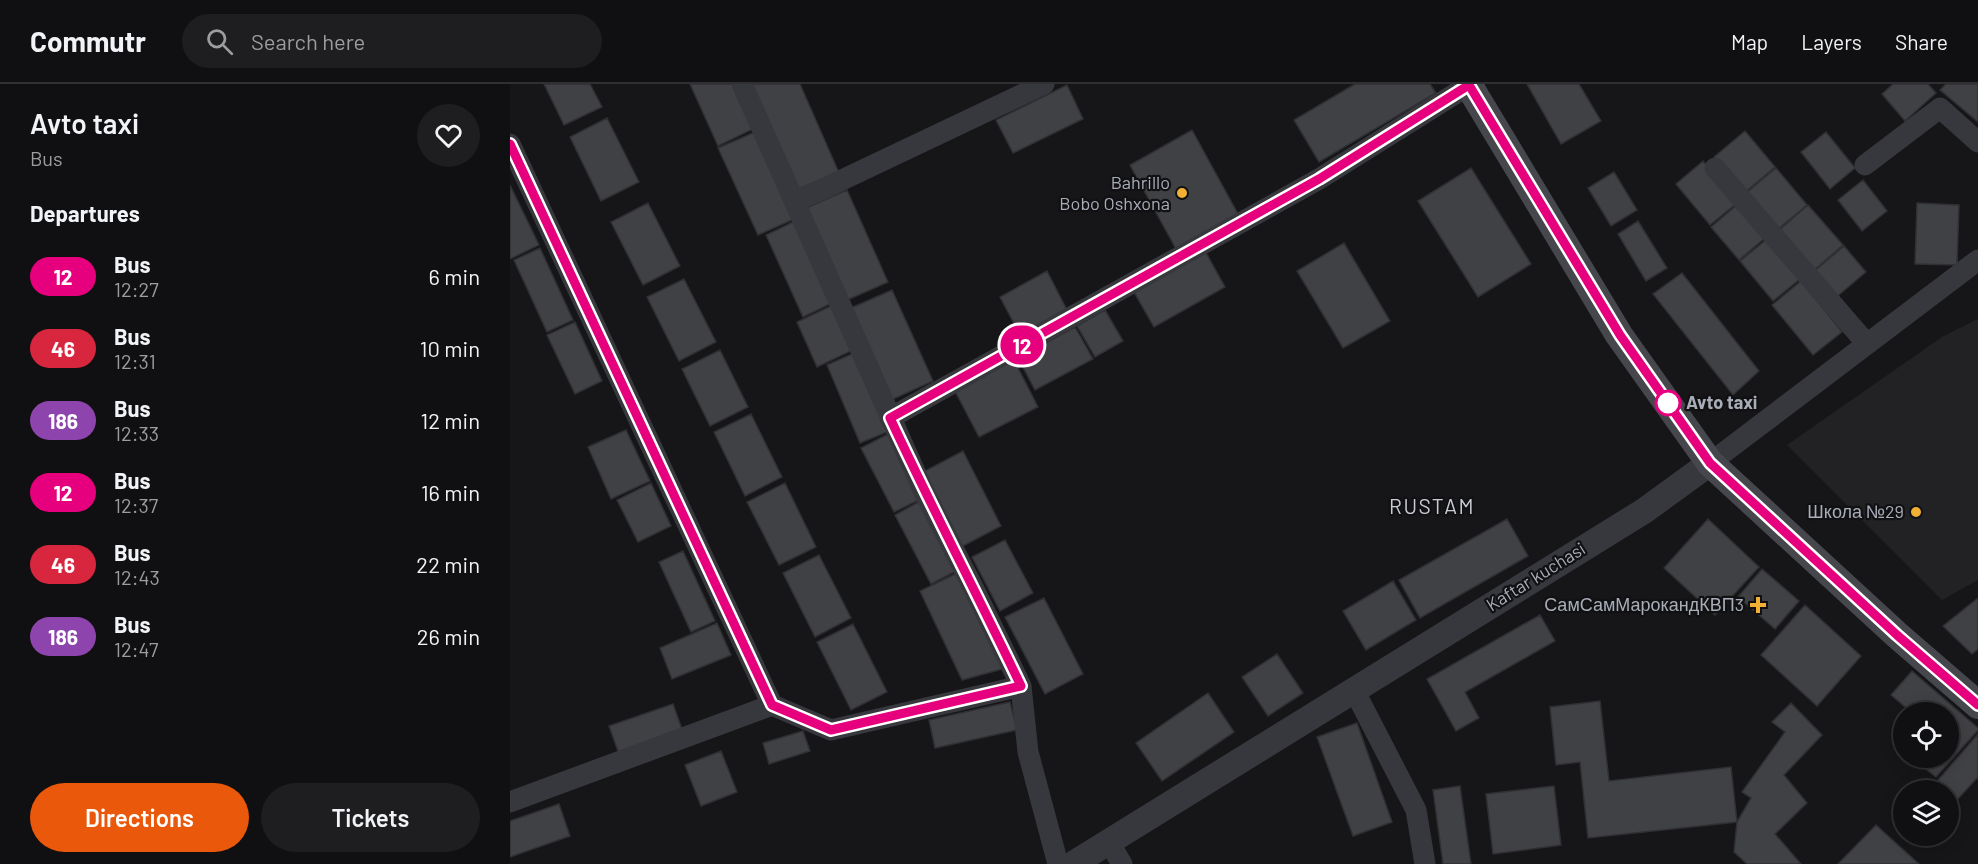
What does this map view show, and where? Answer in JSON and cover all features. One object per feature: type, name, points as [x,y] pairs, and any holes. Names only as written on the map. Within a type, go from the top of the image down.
[{"type":"main road","points":[[1469,84],[1620,335],[1710,463],[1897,635],[1978,705]]},
{"type":"street","points":[[742,84],[924,492],[1021,686],[1028,752],[1058,864]]},
{"type":"street","points":[[795,201],[1044,84]]},
{"type":"street","points":[[890,418],[1319,179],[1469,84]]},
{"type":"street","points":[[1865,165],[1940,108],[1978,142]]},
{"type":"street","points":[[510,144],[772,705],[831,730],[1021,686]]},
{"type":"street","points":[[1715,168],[1867,344]]},
{"type":"street","name":"Kaftar kuchasi","points":[[1074,864],[1644,511],[1978,260]]},
{"type":"street","points":[[1354,690],[1416,810],[1425,864]]},
{"type":"street","points":[[510,802],[772,705]]},
{"type":"street","points":[[1109,842],[1122,864]]},
{"type":"shaded area","name":"Школа №29","points":[[1978,319],[1978,580],[1942,600],[1787,445],[1942,337]]},
{"type":"building","points":[[544,84],[590,84],[602,107],[564,125]]},
{"type":"building","points":[[690,84],[733,84],[753,129],[718,146]]},
{"type":"building","points":[[751,84],[800,84],[840,175],[799,193]]},
{"type":"building","points":[[1355,84],[1430,84],[1436,93],[1319,162],[1294,120]]},
{"type":"building","points":[[1527,84],[1579,84],[1601,121],[1561,144]]},
{"type":"building","points":[[1893,84],[1928,84],[1936,93],[1905,121],[1882,94]]},
{"type":"building","points":[[1946,84],[1978,84],[1978,122],[1940,90]]},
{"type":"building","points":[[1067,85],[1083,119],[1013,153],[996,120]]},
{"type":"building","points":[[607,118],[639,182],[601,201],[570,137]]},
{"type":"building","points":[[1192,130],[1238,214],[1176,249],[1130,165]]},
{"type":"building","points":[[1745,131],[1775,167],[1744,193],[1714,157]]},
{"type":"building","points":[[755,132],[794,219],[758,235],[718,148]]},
{"type":"building","points":[[1826,132],[1855,168],[1830,189],[1801,152]]},
{"type":"building","points":[[1703,161],[1737,203],[1710,225],[1676,184]]},
{"type":"building","points":[[1471,168],[1531,264],[1478,297],[1418,201]]},
{"type":"building","points":[[1776,168],[1807,205],[1776,231],[1745,194]]},
{"type":"building","points":[[1614,172],[1637,210],[1611,226],[1588,188]]},
{"type":"building","points":[[1863,180],[1887,211],[1862,231],[1838,200]]},
{"type":"building","points":[[510,185],[539,245],[510,259]]},
{"type":"building","points":[[847,190],[888,282],[847,300],[806,208]]},
{"type":"building","points":[[648,203],[680,266],[643,285],[611,222]]},
{"type":"building","points":[[1917,203],[1959,205],[1957,265],[1915,264]]},
{"type":"building","points":[[1738,204],[1766,237],[1739,260],[1711,227]]},
{"type":"building","points":[[1808,205],[1843,245],[1812,272],[1777,232]]},
{"type":"building","points":[[795,221],[832,303],[803,317],[766,235]]},
{"type":"building","points":[[1638,221],[1667,268],[1646,281],[1618,234]]},
{"type":"building","points":[[1767,239],[1800,279],[1773,301],[1740,261]]},
{"type":"building","points":[[1344,243],[1390,321],[1343,348],[1297,271]]},
{"type":"building","points":[[1844,246],[1866,272],[1834,299],[1812,273]]},
{"type":"building","points":[[540,248],[573,320],[547,332],[514,260]]},
{"type":"building","points":[[1205,251],[1225,287],[1154,327],[1134,292]]},
{"type":"building","points":[[1047,271],[1067,310],[1020,335],[1000,297]]},
{"type":"building","points":[[1682,273],[1759,371],[1733,395],[1653,294]]},
{"type":"building","points":[[684,279],[716,342],[679,361],[647,297]]},
{"type":"building","points":[[1801,281],[1842,332],[1813,355],[1772,305]]},
{"type":"building","points":[[892,290],[933,381],[891,400],[851,308]]},
{"type":"building","points":[[833,305],[853,350],[817,367],[797,322]]},
{"type":"building","points":[[1105,310],[1123,341],[1095,357],[1077,326]]},
{"type":"building","points":[[575,322],[602,381],[575,394],[547,335]]},
{"type":"building","points":[[1075,327],[1093,359],[1035,390],[1018,358]]},
{"type":"building","points":[[720,350],[748,407],[710,426],[682,369]]},
{"type":"building","points":[[854,353],[887,432],[860,443],[827,365]]},
{"type":"building","points":[[1014,360],[1038,407],[979,437],[955,391]]},
{"type":"building","points":[[751,414],[782,477],[745,496],[714,432]]},
{"type":"building","points":[[626,430],[650,481],[611,499],[588,447]]},
{"type":"building","points":[[888,434],[921,499],[894,512],[861,448]]},
{"type":"building","points":[[963,451],[1001,526],[961,547],[923,472]]},
{"type":"building","points":[[651,483],[671,526],[638,542],[617,500]]},
{"type":"building","points":[[785,483],[816,547],[779,565],[747,502]]},
{"type":"building","points":[[922,500],[958,570],[931,584],[895,515]]},
{"type":"building","points":[[1507,519],[1528,556],[1420,618],[1399,580]]},
{"type":"building","points":[[1708,519],[1759,567],[1715,615],[1664,568]]},
{"type":"building","points":[[1005,540],[1033,593],[1000,611],[972,557]]},
{"type":"building","points":[[683,551],[715,621],[691,632],[659,562]]},
{"type":"building","points":[[819,555],[851,618],[815,637],[783,573]]},
{"type":"building","points":[[1762,569],[1799,601],[1775,629],[1738,597]]},
{"type":"building","points":[[959,572],[1006,668],[962,680],[920,591]]},
{"type":"building","points":[[1393,581],[1416,620],[1366,650],[1343,611]]},
{"type":"building","points":[[1044,598],[1083,674],[1045,694],[1005,617]]},
{"type":"building","points":[[1978,598],[1978,649],[1972,654],[1943,626]]},
{"type":"building","points":[[1805,605],[1861,656],[1817,706],[1761,655]]},
{"type":"building","points":[[1540,615],[1555,641],[1465,692],[1479,718],[1456,731],[1427,679]]},
{"type":"building","points":[[717,623],[731,655],[672,679],[660,648]]},
{"type":"building","points":[[853,624],[887,692],[851,710],[817,642]]},
{"type":"building","points":[[1277,654],[1303,693],[1268,716],[1242,677]]},
{"type":"building","points":[[1912,671],[1948,702],[1899,702],[1891,695]]},
{"type":"building","points":[[1208,693],[1234,732],[1162,781],[1136,743]]},
{"type":"building","points":[[1600,701],[1609,781],[1731,767],[1737,822],[1588,838],[1580,762],[1556,765],[1550,707]]},
{"type":"building","points":[[1010,702],[1017,730],[935,748],[929,720]]},
{"type":"building","points":[[1791,703],[1822,735],[1784,775],[1807,803],[1775,834],[1801,864],[1747,864],[1734,852],[1737,822],[1751,798],[1742,792],[1785,732],[1772,722]]},
{"type":"building","points":[[673,704],[683,732],[619,754],[609,726]]},
{"type":"building","points":[[1959,712],[1978,730],[1959,751]]},
{"type":"building","points":[[1357,723],[1392,822],[1353,836],[1317,737]]},
{"type":"building","points":[[803,731],[810,751],[769,764],[763,743]]},
{"type":"building","points":[[1978,734],[1978,779],[1959,798],[1959,780],[1938,780],[1948,768],[1959,768],[1959,756]]},
{"type":"building","points":[[721,751],[737,792],[701,806],[685,765]]},
{"type":"building","points":[[1924,768],[1944,768],[1936,777]]},
{"type":"building","points":[[1460,786],[1471,864],[1443,864],[1433,790]]},
{"type":"building","points":[[1554,786],[1561,845],[1493,854],[1486,794]]},
{"type":"building","points":[[559,804],[570,836],[510,857],[510,821]]},
{"type":"building","points":[[1876,825],[1893,840],[1893,846],[1899,846],[1919,864],[1838,864]]},
{"type":"bus line","name":"12","points":[[510,144],[772,705],[831,730],[1021,686],[924,492],[890,418],[1319,179],[1469,85],[1620,335],[1710,463],[1897,635],[1978,705]]},
{"type":"place","name":"Bahrillo Bobo Oshxona","points":[[1182,193]]},
{"type":"place","name":"Avto taxi","points":[[1668,403]]},
{"type":"place","name":"Школа №29","points":[[1916,512]]},
{"type":"place","name":"СамСамМарокандКВП3","points":[[1758,605]]},
{"type":"district","name":"RUSTAM","points":[[1432,507]]}]
